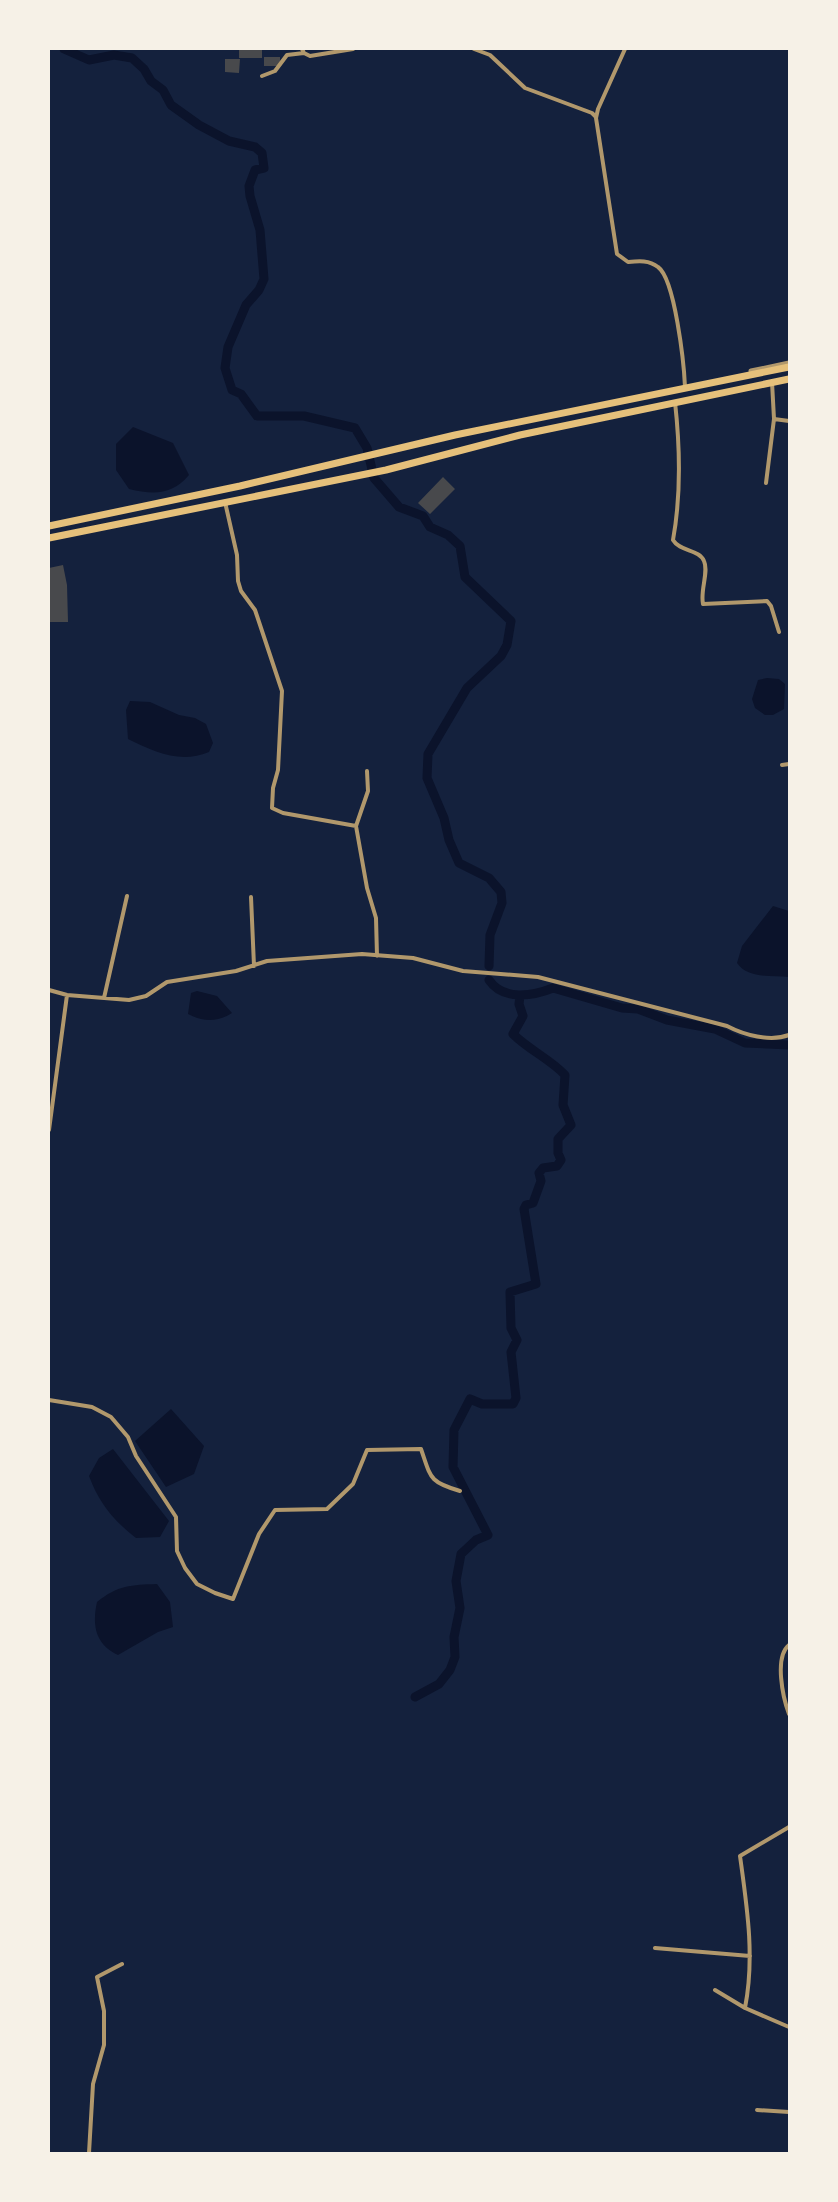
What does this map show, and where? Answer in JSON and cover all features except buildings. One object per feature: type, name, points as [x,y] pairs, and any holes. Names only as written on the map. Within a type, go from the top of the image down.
[{"type":"highway","points":[[49,526],[382,454],[455,435],[697,384],[789,367]]},
{"type":"highway","points":[[49,538],[386,470],[504,439],[789,379]]},
{"type":"street","points":[[262,76],[275,71],[287,55],[303,51],[310,56],[353,49]]},
{"type":"street","points":[[474,49],[490,55],[524,88],[592,113],[596,118]]},
{"type":"street","points":[[625,49],[598,109],[596,118],[617,254],[628,262],[643,261],[659,268],[669,283],[685,387]]},
{"type":"street","points":[[697,384],[789,363]]},
{"type":"street","points":[[766,483],[774,419],[772,382]]},
{"type":"street","points":[[675,402],[679,463],[678,498],[673,540],[676,546],[702,556],[706,564],[702,597],[704,604],[767,601],[771,606],[778,632]]},
{"type":"street","points":[[774,419],[789,421]]},
{"type":"street","points":[[225,502],[237,555],[238,581],[241,591],[255,610],[280,680],[282,691],[278,770],[272,788],[272,808],[283,813],[356,826]]},
{"type":"street","points":[[782,765],[789,764]]},
{"type":"street","points":[[367,771],[368,791],[356,826],[367,888],[376,918],[376,956]]},
{"type":"street","points":[[104,998],[127,896]]},
{"type":"street","points":[[251,896],[254,966]]},
{"type":"street","points":[[49,990],[67,995],[129,1000],[146,996],[168,982],[213,976],[276,961],[362,954],[413,958],[463,971],[538,977],[727,1026],[744,1035],[783,1037],[789,1034]]},
{"type":"street","points":[[49,1130],[67,995]]},
{"type":"street","points":[[49,1400],[92,1407],[111,1417],[128,1437],[136,1456],[176,1517],[177,1551],[186,1568],[197,1584],[215,1594],[233,1599],[248,1556],[264,1524],[275,1510],[327,1509],[353,1484],[367,1450],[420,1449],[432,1479],[440,1486],[460,1491]]},
{"type":"street","points":[[789,1645],[781,1660],[785,1703],[789,1714]]},
{"type":"street","points":[[745,2008],[750,1956],[749,1918],[740,1856],[789,1827]]},
{"type":"street","points":[[655,1948],[750,1956]]},
{"type":"street","points":[[88,2153],[93,2084],[104,2045],[104,2011],[97,1977],[122,1964]]},
{"type":"street","points":[[715,1990],[745,2008],[789,2027]]},
{"type":"street","points":[[757,2110],[789,2112]]},
{"type":"water","points":[[133,427],[173,443],[189,475],[183,482],[162,492],[129,489],[116,470],[116,444]]},
{"type":"water","points":[[767,678],[779,679],[785,684],[784,709],[773,715],[765,715],[755,708],[752,699],[758,680]]},
{"type":"water","points":[[130,701],[150,702],[179,715],[195,718],[206,724],[213,743],[209,752],[188,757],[178,757],[158,752],[128,739],[126,710]]},
{"type":"water","points":[[773,906],[789,911],[789,977],[754,974],[747,972],[737,963],[742,946]]},
{"type":"water","points":[[197,991],[217,996],[232,1013],[210,1020],[188,1014],[191,993]]},
{"type":"water","points":[[171,1409],[204,1446],[194,1474],[166,1487],[135,1441]]},
{"type":"water","points":[[113,1449],[169,1521],[160,1537],[136,1538],[120,1525],[97,1495],[89,1476],[99,1458]]},
{"type":"water","points":[[157,1584],[170,1602],[173,1627],[158,1632],[118,1655],[110,1651],[100,1639],[95,1626],[97,1602],[118,1589]]},
{"type":"waterway","points":[[64,49],[89,60],[114,55],[132,58],[144,69],[151,81],[163,90],[171,105],[199,125],[229,141],[255,147],[262,153],[264,168],[255,170],[249,186],[260,230],[264,279],[259,290],[246,305],[228,347],[225,368],[232,390],[241,394],[257,416],[304,416],[355,428],[367,448],[374,478],[399,507],[423,516],[430,527],[448,535],[460,546],[465,577],[511,621],[507,645],[501,656],[467,688],[428,754],[427,778],[444,818],[449,840],[459,863],[489,878],[501,892],[502,903],[490,935],[489,966]]},
{"type":"waterway","points":[[489,980],[495,987],[510,994],[528,995],[553,988],[622,1008],[638,1009],[667,1020],[715,1029],[745,1043],[789,1045]]},
{"type":"waterway","points":[[415,1697],[439,1684],[450,1670],[455,1657],[454,1637],[460,1608],[456,1581],[461,1554],[476,1540],[488,1535],[453,1467],[454,1430],[470,1399],[482,1404],[513,1404],[516,1398],[511,1352],[517,1340],[511,1328],[510,1292],[536,1284],[524,1209],[526,1205],[533,1203],[541,1181],[539,1173],[543,1168],[557,1166],[561,1160],[558,1153],[558,1139],[571,1125],[563,1105],[565,1075],[513,1034],[523,1016],[519,1004],[520,996]]}]
